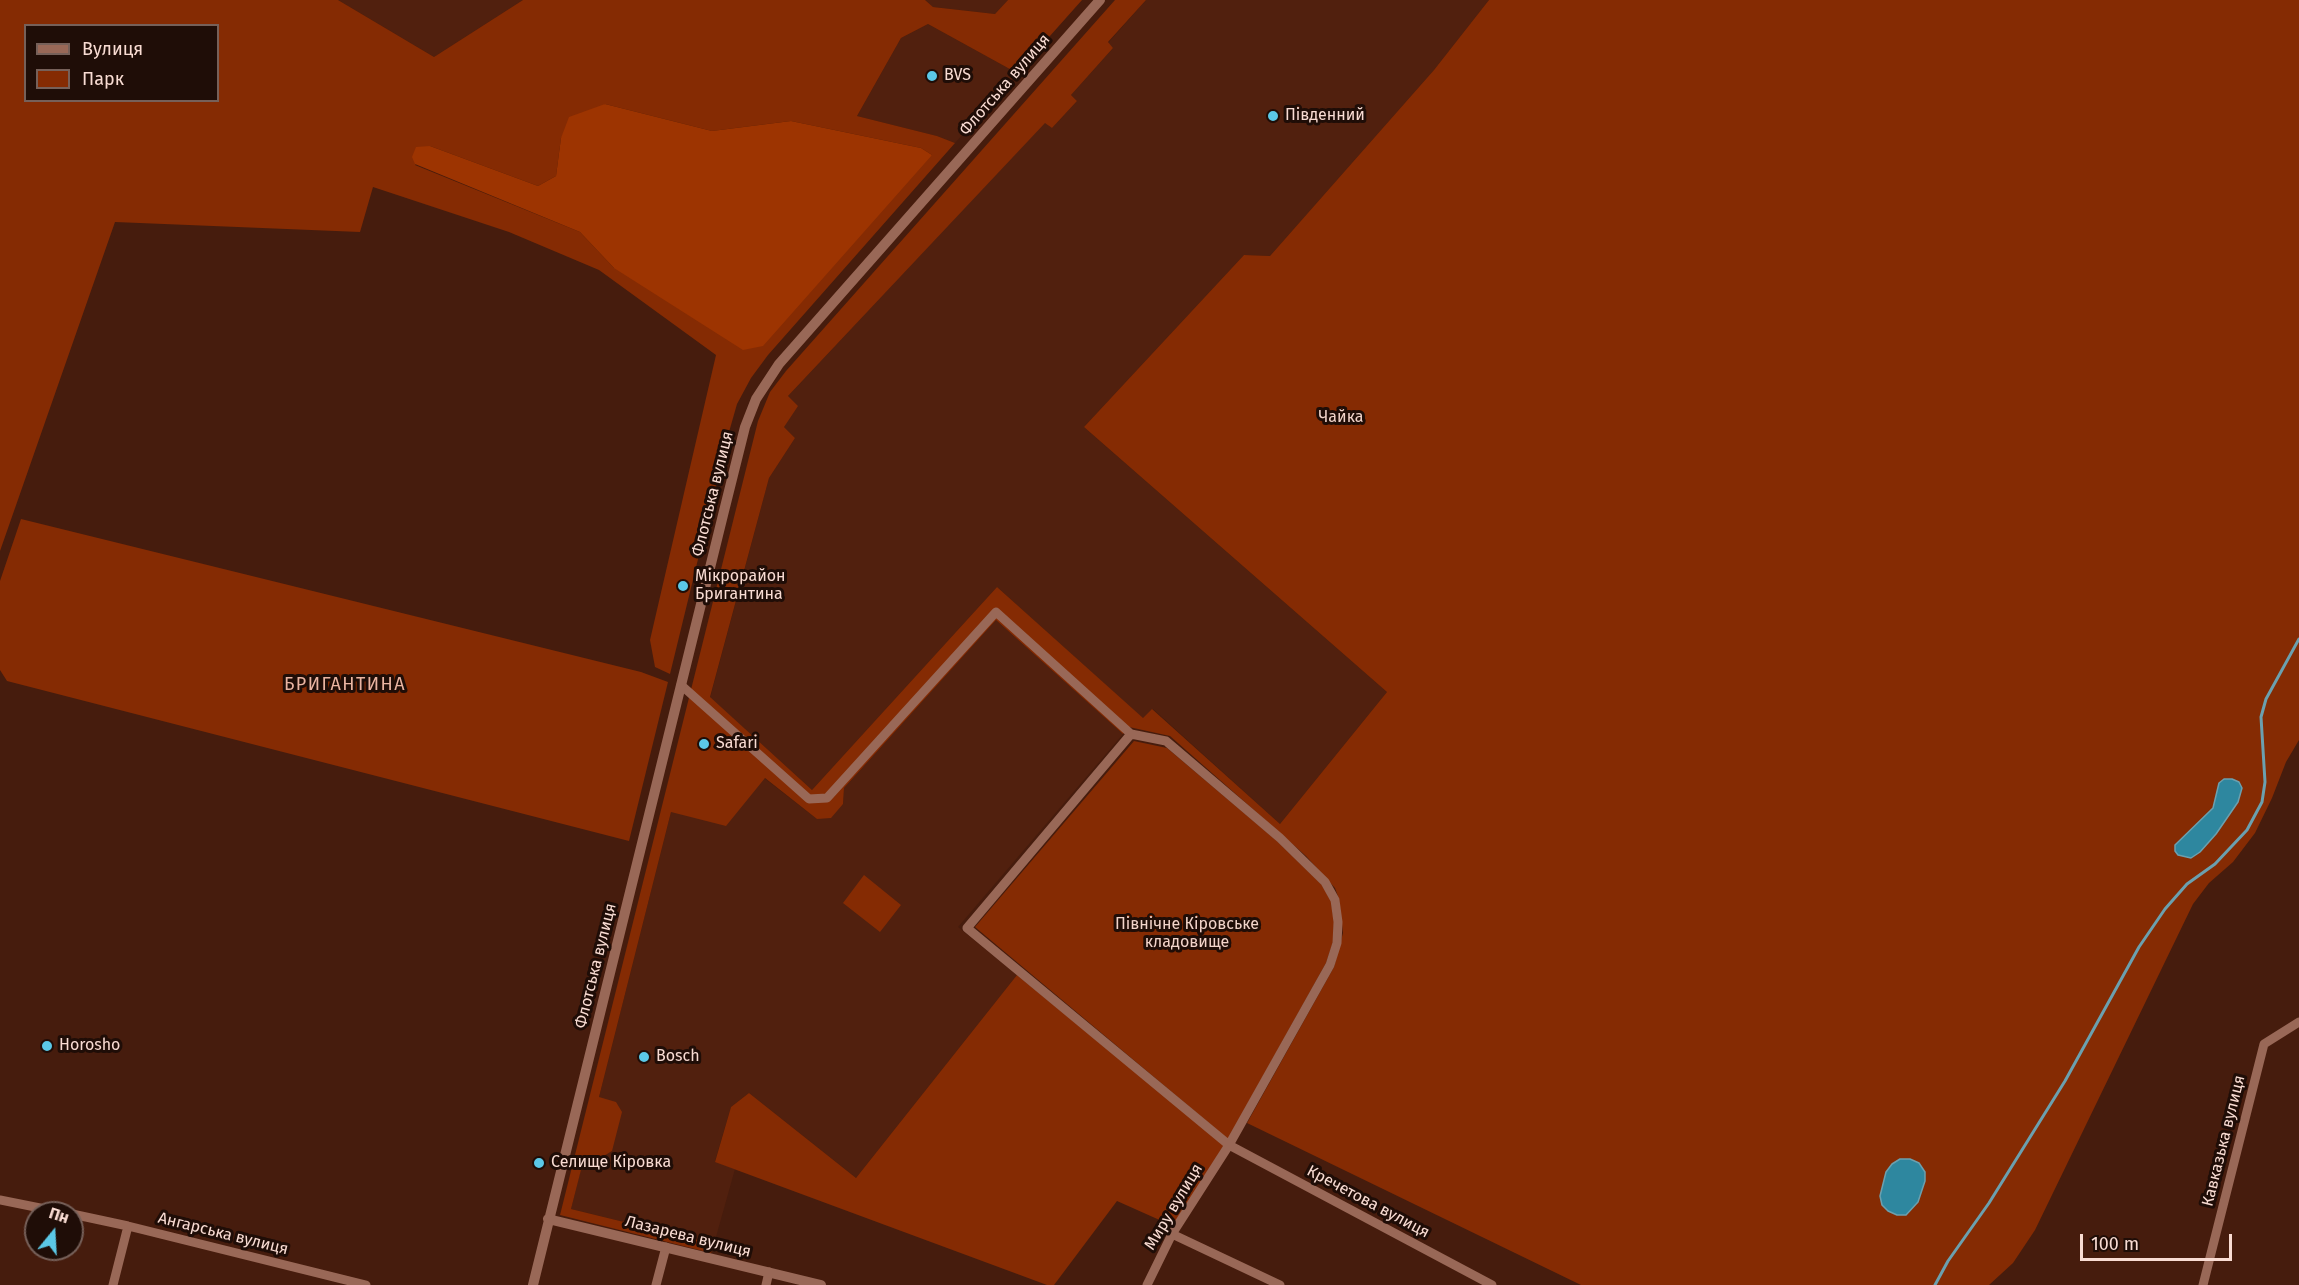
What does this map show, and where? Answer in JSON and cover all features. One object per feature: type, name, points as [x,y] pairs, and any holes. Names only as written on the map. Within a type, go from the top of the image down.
[{"type":"street","name":"Флотська вулиця","points":[[533,1285],[745,427],[763,386],[779,364],[1101,0]]},
{"type":"street","points":[[681,685],[809,799],[827,798],[996,612],[1131,734]]},
{"type":"street","name":"Миру вулиця","points":[[1131,734],[1166,741],[1303,860],[1325,882],[1335,900],[1338,932],[1330,965],[1229,1145],[1172,1234],[1147,1285]]},
{"type":"street","name":"Кречетова вулиця","points":[[1131,734],[967,928],[1229,1145],[1492,1285]]},
{"type":"street","name":"Кавказька вулиця","points":[[2203,1285],[2264,1044],[2299,1022]]},
{"type":"street","points":[[0,1200],[24,1205]]},
{"type":"street","name":"Ангарська вулиця","points":[[84,1217],[366,1285]]},
{"type":"street","name":"Лазарева вулиця","points":[[549,1219],[821,1285]]},
{"type":"street","points":[[113,1285],[128,1226]]},
{"type":"street","points":[[1172,1234],[1280,1285]]},
{"type":"street","points":[[656,1285],[666,1247]]},
{"type":"street","points":[[766,1285],[769,1272]]},
{"type":"shaded area","points":[[338,0],[523,0],[434,57]]},
{"type":"shaded area","points":[[925,0],[1008,0],[995,14],[933,7]]},
{"type":"shaded area","points":[[1146,0],[1489,0],[1434,70],[1270,256],[1244,255],[1084,427],[1387,692],[1280,824],[1153,709],[1143,719],[997,587],[812,790],[710,698],[769,478],[795,438],[784,427],[788,396],[1045,122],[1052,128],[1077,101],[1071,95],[1113,48],[1108,43]]},
{"type":"shaded area","points":[[928,24],[1017,73],[955,143],[937,136],[857,116],[901,38]]},
{"type":"shaded area","points":[[605,104],[712,131],[791,121],[921,148],[932,155],[763,346],[743,350],[614,268],[580,232],[415,164],[412,157],[416,147],[430,146],[538,186],[556,176],[561,138],[569,117]]},
{"type":"shaded area","points":[[996,620],[1123,734],[958,927],[1017,975],[856,1178],[749,1093],[731,1107],[715,1161],[735,1169],[714,1244],[571,1209],[581,1169],[612,1151],[599,1097],[671,812],[764,778],[817,819],[843,804],[844,788]]},
{"type":"green space","points":[[0,0],[338,0],[434,57],[523,0],[925,0],[933,7],[995,14],[1008,0],[1082,0],[1017,73],[928,24],[901,38],[857,116],[937,136],[955,143],[768,355],[751,378],[737,404],[670,674],[655,667],[650,640],[716,355],[599,270],[509,232],[373,187],[360,232],[115,222],[0,551]],"holes":[[[605,104],[712,131],[791,121],[921,148],[932,155],[614,268],[580,232],[415,165],[430,146],[538,186],[556,176],[561,138]]]},
{"type":"green space","name":"Чайка","points":[[1115,0],[1146,0],[1108,42],[1113,48],[1071,95],[1077,101],[1052,128],[1045,123],[788,396],[798,406],[784,427],[795,438],[769,478],[710,697],[812,790],[997,587],[1143,718],[1152,709],[1280,824],[1387,692],[1084,427],[1244,255],[1270,256],[1434,70],[1489,0],[2299,0],[2299,740],[2286,762],[2255,833],[2233,862],[2209,883],[2193,904],[2035,1230],[2013,1263],[1989,1285],[1581,1285],[1247,1123],[1334,967],[1343,933],[1339,899],[1335,888],[1306,856],[1170,736],[1129,727],[1123,734],[996,620],[844,788],[843,804],[831,818],[817,819],[765,778],[726,826],[671,812],[599,1097],[616,1102],[622,1112],[612,1151],[581,1170],[571,1209],[714,1244],[711,1253],[560,1215],[758,421],[770,392],[786,371]]},
{"type":"green space","points":[[21,519],[641,672],[668,682],[629,841],[7,681],[0,670],[0,581]]},
{"type":"green space","name":"Північне Кіровське кладовище","points":[[1134,741],[1167,748],[1277,841],[1322,885],[1331,901],[1334,922],[1333,942],[1326,963],[1228,1139],[975,927]]},
{"type":"green space","points":[[864,875],[901,905],[880,932],[843,903]]},
{"type":"green space","points":[[1017,975],[1224,1145],[1173,1226],[1117,1201],[1054,1285],[1047,1285],[715,1162],[731,1107],[749,1093],[856,1178]]},
{"type":"water","points":[[2224,779],[2239,782],[2242,788],[2238,802],[2216,834],[2200,852],[2191,858],[2178,855],[2175,845],[2213,808],[2219,783]]},
{"type":"water","points":[[1900,1159],[1910,1159],[1919,1163],[1925,1172],[1925,1181],[1918,1202],[1906,1215],[1897,1215],[1888,1211],[1882,1205],[1880,1196],[1886,1172]]},
{"type":"waterway","points":[[1935,1285],[1948,1261],[1989,1203],[2065,1081],[2139,947],[2165,909],[2187,884],[2215,864],[2247,830],[2262,802],[2265,782],[2261,717],[2266,699],[2299,639]]},
{"type":"place","name":"BVS","points":[[932,76]]},
{"type":"place","name":"Південний","points":[[1273,116]]},
{"type":"place","name":"Мікрорайон Бригантина","points":[[683,586]]},
{"type":"place","name":"Safari","points":[[704,744]]},
{"type":"place","name":"Horosho","points":[[47,1046]]},
{"type":"place","name":"Bosch","points":[[644,1057]]},
{"type":"place","name":"Селище Кіровка","points":[[539,1163]]},
{"type":"district","name":"БРИГАНТИНА","points":[[345,685]]}]
